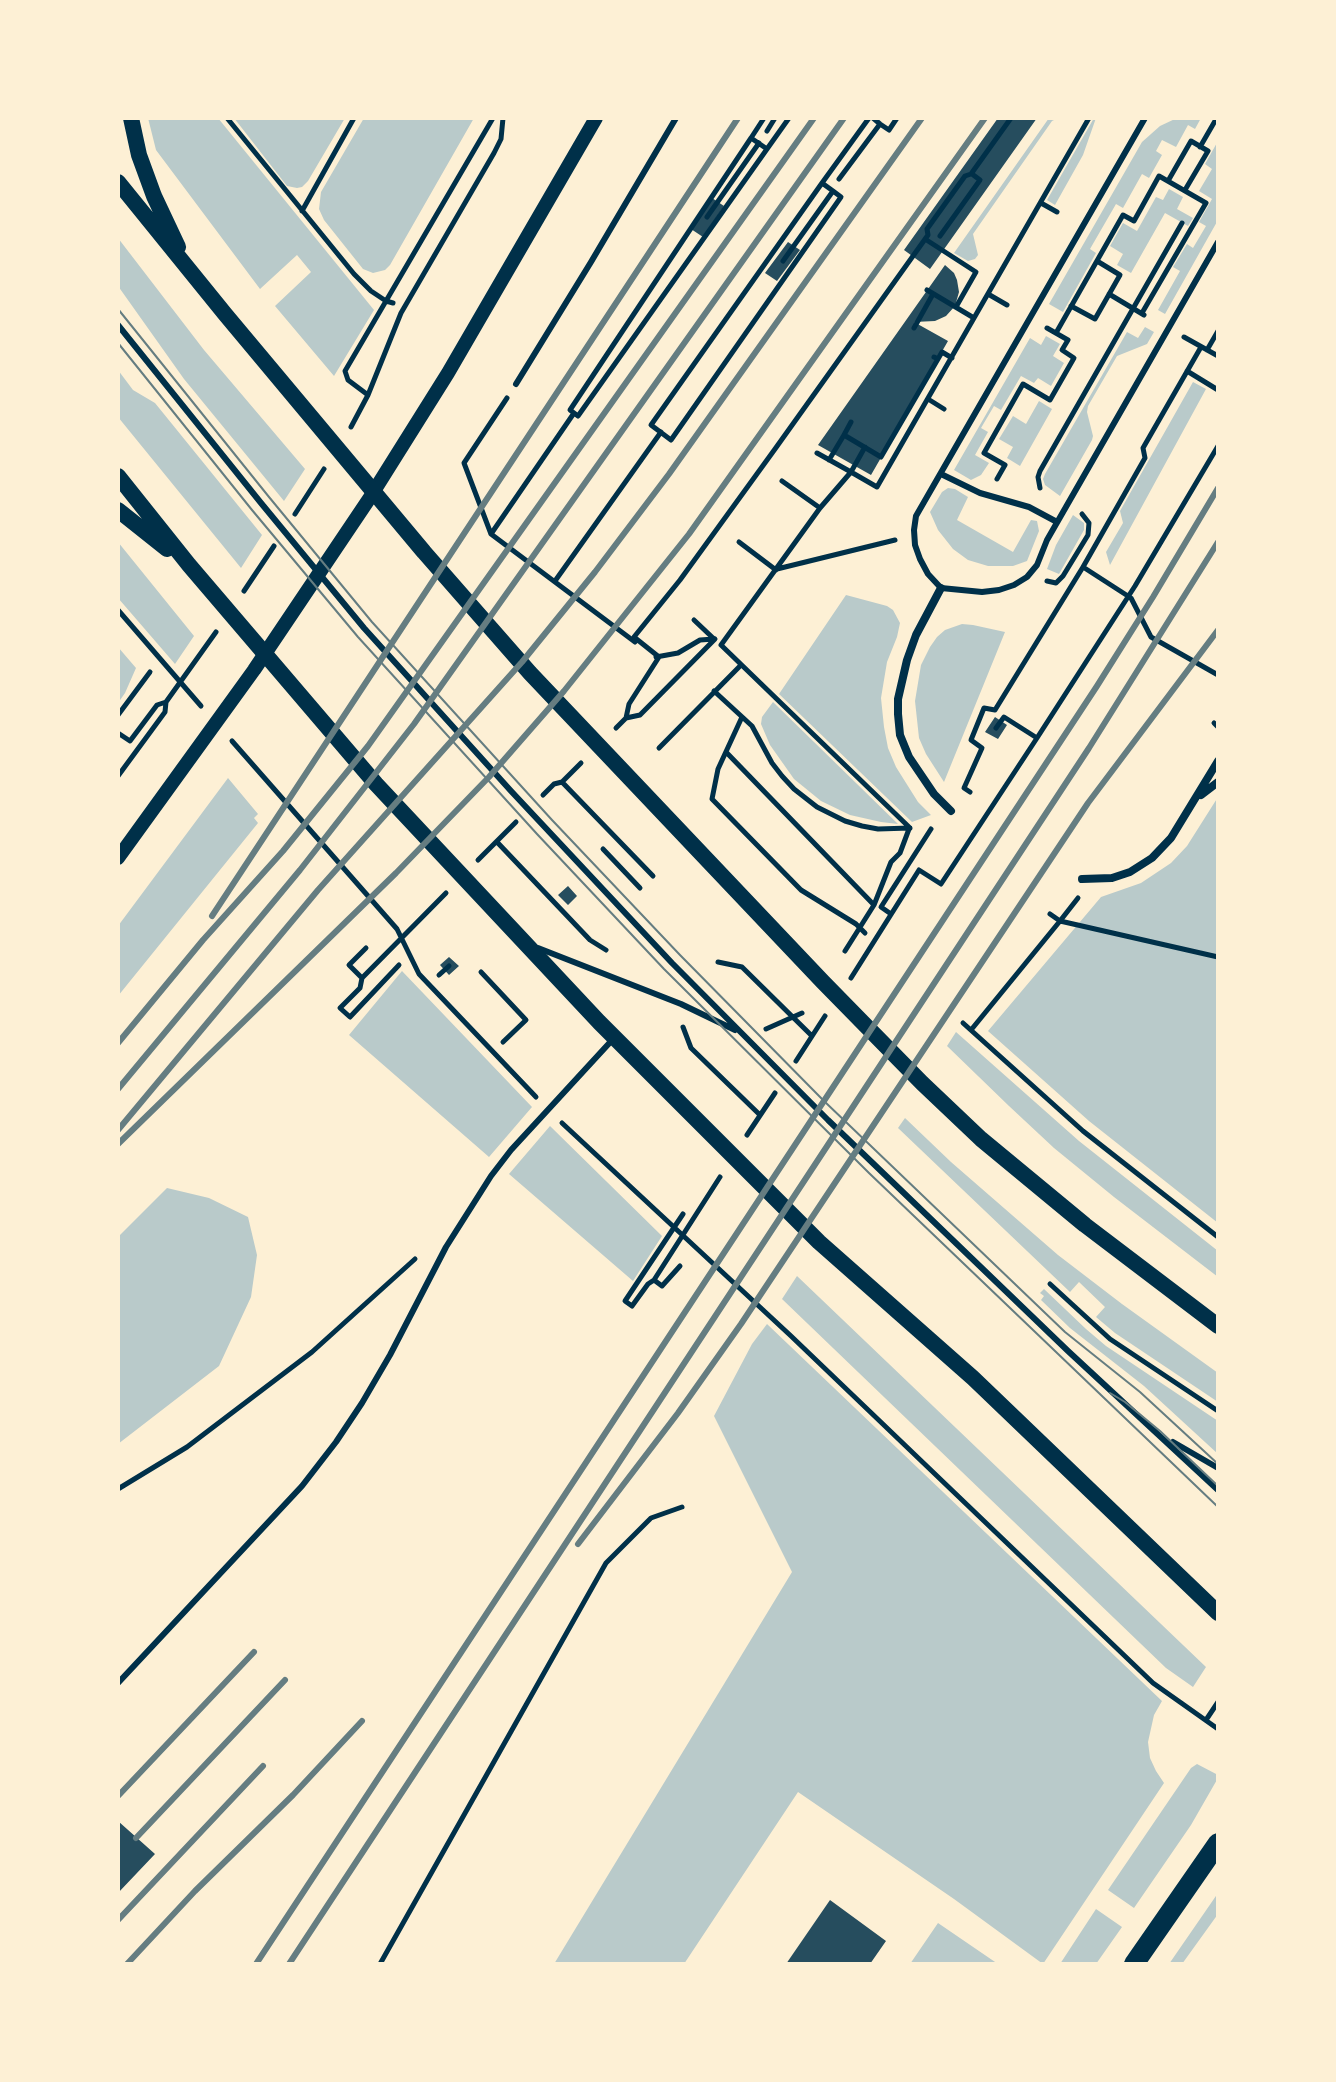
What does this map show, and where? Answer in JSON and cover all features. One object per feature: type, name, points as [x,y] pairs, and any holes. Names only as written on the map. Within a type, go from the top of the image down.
[{"type":"main road","points":[[131,118],[139,155],[154,196],[189,270]]},
{"type":"main road","points":[[118,182],[424,552],[530,673],[823,982],[945,1106],[1014,1168],[1218,1326]]},
{"type":"main road","points":[[118,476],[189,565],[376,784],[614,1038],[819,1242],[973,1378],[1218,1613]]},
{"type":"main road","points":[[118,510],[189,565]]},
{"type":"main road","points":[[1134,1964],[1218,1843]]},
{"type":"street","points":[[118,858],[298,608],[369,499],[448,373],[596,118]]},
{"type":"street","points":[[941,588],[916,635],[907,660],[898,699],[898,714],[900,735],[909,757],[934,794],[951,811]]},
{"type":"street","points":[[1082,879],[1112,878],[1130,872],[1152,858],[1171,838],[1218,761]]},
{"type":"street","points":[[1197,798],[1218,782]]},
{"type":"lane","points":[[516,384],[676,118]]},
{"type":"lane","points":[[1142,120],[916,516],[915,535],[920,559],[941,588],[982,592],[999,590],[1027,577],[1037,565],[1057,522],[1218,242]]},
{"type":"lane","points":[[118,325],[364,628],[672,963],[828,1120],[1218,1490]]},
{"type":"lane","points":[[941,474],[987,496],[1029,507],[1057,522]]},
{"type":"lane","points":[[524,943],[681,1004],[740,1032]]},
{"type":"lane","points":[[118,1683],[302,1486],[336,1442],[390,1355],[439,1259],[469,1209],[511,1150],[614,1038]]},
{"type":"lane","points":[[1158,1433],[1218,1468]]},
{"type":"path","points":[[227,118],[354,274],[371,291],[389,302]]},
{"type":"path","points":[[302,211],[354,118]]},
{"type":"path","points":[[368,395],[348,380],[345,371],[389,302],[493,118]]},
{"type":"path","points":[[764,118],[570,410],[578,416],[789,118]]},
{"type":"path","points":[[767,131],[775,118]]},
{"type":"path","points":[[822,183],[841,197],[671,440],[651,425],[822,183],[871,118],[889,130],[897,118]]},
{"type":"path","points":[[615,729],[626,718],[629,704],[659,657],[634,637],[680,580],[784,437],[928,235],[927,229],[957,186],[971,174],[1011,118]]},
{"type":"path","points":[[817,453],[877,487],[1089,118]]},
{"type":"path","points":[[1200,147],[1215,121]]},
{"type":"path","points":[[839,179],[880,124]]},
{"type":"path","points":[[751,138],[767,149]]},
{"type":"path","points":[[1168,181],[1191,141],[1208,151],[1185,190]]},
{"type":"path","points":[[707,217],[759,143]]},
{"type":"path","points":[[940,236],[980,180],[971,174]]},
{"type":"path","points":[[1056,333],[1123,215],[1134,221],[1159,176],[1206,203],[1142,313]]},
{"type":"path","points":[[783,261],[833,191]]},
{"type":"path","points":[[1041,203],[1057,212]]},
{"type":"path","points":[[1046,493],[1038,484],[1040,471],[1182,223]]},
{"type":"path","points":[[1178,230],[1187,235]]},
{"type":"path","points":[[925,239],[976,272],[956,307]]},
{"type":"path","points":[[1071,306],[1095,319],[1120,275],[1097,261]]},
{"type":"path","points":[[914,328],[930,292],[974,318]]},
{"type":"path","points":[[988,294],[1007,305]]},
{"type":"path","points":[[1109,294],[1151,318]]},
{"type":"path","points":[[987,496],[1005,465],[984,453],[1023,384],[1050,400],[1074,358],[1062,350],[1068,340],[1039,323]]},
{"type":"path","points":[[995,710],[1083,567],[1145,458],[1143,448],[1187,371],[1218,331]]},
{"type":"path","points":[[1177,334],[1218,356]]},
{"type":"path","points":[[881,457],[936,358],[942,352],[952,358]]},
{"type":"path","points":[[1187,371],[1218,390]]},
{"type":"path","points":[[516,384],[464,463],[491,534],[655,657],[678,653],[700,640],[715,639]]},
{"type":"path","points":[[928,399],[944,409]]},
{"type":"path","points":[[491,534],[574,413]]},
{"type":"path","points":[[829,460],[851,422]]},
{"type":"path","points":[[555,581],[661,432]]},
{"type":"path","points":[[844,435],[891,463]]},
{"type":"path","points":[[931,829],[881,907],[893,912],[919,870],[941,884],[1135,586],[1218,446]]},
{"type":"path","points":[[721,645],[820,508],[851,472],[865,447]]},
{"type":"path","points":[[782,481],[820,508]]},
{"type":"path","points":[[1027,577],[1056,583],[1063,576],[1090,530],[1085,517],[1076,511]]},
{"type":"path","points":[[776,570],[915,535]]},
{"type":"path","points":[[739,542],[776,570]]},
{"type":"path","points":[[1083,567],[1131,598],[1151,637],[1218,675]]},
{"type":"path","points":[[118,610],[201,706]]},
{"type":"path","points":[[694,620],[910,828]]},
{"type":"path","points":[[626,718],[640,715],[715,639]]},
{"type":"path","points":[[659,748],[741,665]]},
{"type":"path","points":[[118,715],[150,672]]},
{"type":"path","points":[[714,691],[752,726],[767,756],[782,776],[817,807],[862,826],[910,828]]},
{"type":"path","points":[[118,776],[165,712],[166,702]]},
{"type":"path","points":[[118,733],[130,741],[157,705]]},
{"type":"path","points":[[970,792],[964,788],[982,748],[971,740],[984,708],[995,710],[1037,738]]},
{"type":"path","points":[[742,717],[718,769],[712,799],[801,890],[863,931]]},
{"type":"path","points":[[996,728],[1004,717]]},
{"type":"path","points":[[232,741],[397,929],[419,974],[549,1110],[791,1336],[1153,1683],[1218,1729]]},
{"type":"path","points":[[726,752],[874,905]]},
{"type":"path","points":[[535,804],[583,761]]},
{"type":"path","points":[[562,782],[653,876]]},
{"type":"path","points":[[475,863],[525,813]]},
{"type":"path","points":[[845,951],[863,931],[891,862],[900,853],[910,828]]},
{"type":"path","points":[[497,842],[590,940]]},
{"type":"path","points":[[603,849],[640,888]]},
{"type":"path","points":[[399,965],[350,1017],[340,1008],[360,988],[362,978],[454,885]]},
{"type":"path","points":[[1050,914],[1060,921],[1218,957]]},
{"type":"path","points":[[971,1030],[1060,921]]},
{"type":"path","points":[[362,978],[349,965],[366,948]]},
{"type":"path","points":[[718,962],[742,967],[812,1036]]},
{"type":"path","points":[[439,975],[449,966]]},
{"type":"path","points":[[481,972],[526,1020],[503,1042]]},
{"type":"path","points":[[764,1030],[802,1013]]},
{"type":"path","points":[[963,1023],[1083,1131],[1218,1237]]},
{"type":"path","points":[[683,1027],[691,1048],[760,1115]]},
{"type":"path","points":[[669,1255],[654,1280],[632,1306],[625,1301],[683,1214]]},
{"type":"path","points":[[118,1489],[187,1447],[312,1352],[424,1250]]},
{"type":"path","points":[[654,1280],[662,1286],[680,1266]]},
{"type":"path","points":[[1050,1284],[1110,1339],[1218,1411]]},
{"type":"path","points":[[380,1964],[606,1563],[651,1518],[682,1507]]},
{"type":"path","points":[[1206,1720],[1218,1702]]},
{"type":"shaded area","points":[[148,118],[218,118],[374,310],[334,376],[275,306],[311,272],[297,255],[260,289],[156,150]]},
{"type":"shaded area","points":[[234,118],[345,118],[308,181],[297,188],[287,186]]},
{"type":"shaded area","points":[[364,118],[474,118],[390,265],[373,273],[363,269],[324,220],[319,209],[321,192]]},
{"type":"shaded area","points":[[1049,118],[1058,118],[1052,121],[973,234],[978,255],[968,261],[954,253]]},
{"type":"shaded area","points":[[1094,118],[1083,155],[1055,205],[1047,200]]},
{"type":"shaded area","points":[[1177,118],[1201,118],[1195,129],[1188,125],[1176,147],[1162,140],[1156,151],[1162,155],[1149,178],[1142,174],[1123,208],[1116,204],[1090,249],[1096,253],[1063,312],[1049,304],[1142,142],[1160,126]]},
{"type":"shaded area","points":[[1218,141],[1218,220],[1165,314],[1158,310],[1180,271],[1173,267],[1187,244],[1193,248],[1206,226],[1199,222],[1212,199],[1199,191],[1212,169],[1205,164]]},
{"type":"shaded area","points":[[1169,189],[1183,197],[1177,209],[1193,218],[1188,226],[1165,213],[1131,273],[1117,265],[1123,254],[1110,246],[1123,223],[1137,231],[1156,197],[1163,200]]},
{"type":"shaded area","points":[[118,238],[204,350],[305,469],[284,501],[184,379],[118,286]]},
{"type":"shaded area","points":[[1145,327],[1154,332],[1147,344],[1117,356],[1088,406],[1092,440],[1060,496],[1045,485],[1045,474],[1127,332],[1138,338]]},
{"type":"shaded area","points":[[1046,336],[1060,344],[1053,356],[1064,363],[1051,386],[1038,378],[1034,383],[1021,376],[1001,410],[994,406],[981,428],[988,432],[975,455],[989,463],[981,475],[971,480],[954,470],[1030,338],[1041,345]]},
{"type":"shaded area","points":[[118,370],[133,390],[155,403],[262,535],[241,568],[118,417]]},
{"type":"shaded area","points":[[1193,382],[1206,389],[1110,565],[1106,552],[1123,523],[1120,511]]},
{"type":"shaded area","points":[[1039,401],[1052,409],[1020,466],[1007,458],[1013,447],[999,439],[1013,416],[1026,424]]},
{"type":"shaded area","points":[[948,488],[968,497],[957,520],[1013,552],[1031,520],[1037,521],[1039,531],[1027,561],[1013,566],[988,566],[968,560],[953,549],[938,530],[930,512]]},
{"type":"shaded area","points":[[1073,515],[1084,523],[1084,530],[1059,574],[1047,569]]},
{"type":"shaded area","points":[[118,542],[194,636],[175,664],[118,598]]},
{"type":"shaded area","points":[[846,595],[887,606],[900,623],[887,662],[881,698],[888,748],[896,767],[918,802],[931,815],[912,822],[779,694]]},
{"type":"shaded area","points":[[962,624],[1005,632],[944,782],[919,738],[915,701],[921,665],[930,647],[945,630]]},
{"type":"shaded area","points":[[118,647],[136,668],[118,703]]},
{"type":"shaded area","points":[[773,702],[898,824],[850,815],[821,801],[794,779],[770,745],[761,724],[762,717]]},
{"type":"shaded area","points":[[228,778],[258,814],[254,818],[258,823],[118,996],[118,926]]},
{"type":"shaded area","points":[[1218,797],[1218,1223],[1089,1121],[988,1031],[1101,897],[1141,883],[1171,863],[1187,846]]},
{"type":"shaded area","points":[[402,971],[532,1107],[489,1157],[349,1035]]},
{"type":"shaded area","points":[[956,1032],[1079,1141],[1218,1251],[1218,1277],[1054,1148],[1009,1106],[947,1046]]},
{"type":"shaded area","points":[[905,1118],[1058,1255],[1218,1373],[1218,1402],[1096,1317],[1105,1307],[1079,1282],[1070,1292],[898,1128]]},
{"type":"shaded area","points":[[550,1126],[662,1236],[633,1281],[509,1174]]},
{"type":"shaded area","points":[[167,1188],[209,1198],[248,1217],[257,1255],[251,1297],[219,1366],[118,1444],[118,1237]]},
{"type":"shaded area","points":[[797,1276],[1206,1667],[1193,1687],[1166,1668],[782,1299]]},
{"type":"shaded area","points":[[1044,1289],[1106,1346],[1218,1421],[1218,1454],[1144,1386],[1070,1328],[1041,1300],[1044,1296],[1040,1293]]},
{"type":"shaded area","points":[[767,1324],[1162,1701],[1154,1715],[1148,1742],[1150,1758],[1164,1783],[1043,1964],[798,1792],[684,1964],[554,1964],[792,1572],[714,1416],[752,1344]]},
{"type":"shaded area","points":[[1197,1764],[1218,1775],[1218,1778],[1191,1825],[1134,1908],[1108,1890],[1191,1768]]},
{"type":"shaded area","points":[[1218,1893],[1218,1914],[1182,1964],[1169,1964]]},
{"type":"shaded area","points":[[1096,1909],[1122,1927],[1096,1964],[1060,1964]]},
{"type":"shaded area","points":[[938,1923],[998,1964],[910,1964]]},
{"type":"building","points":[[998,118],[1037,118],[930,269],[904,250]]},
{"type":"building","points":[[712,198],[724,206],[703,237],[691,229]]},
{"type":"building","points":[[788,242],[800,250],[777,281],[765,273]]},
{"type":"building","points":[[945,265],[957,280],[959,292],[955,306],[946,316],[935,321],[914,322],[948,341],[871,475],[818,445]]},
{"type":"building","points":[[995,717],[1007,725],[998,739],[985,732]]},
{"type":"building","points":[[568,886],[577,896],[568,905],[558,895]]},
{"type":"building","points":[[449,957],[459,966],[449,975],[440,965]]},
{"type":"building","points":[[118,1821],[155,1854],[118,1893]]},
{"type":"building","points":[[830,1900],[886,1941],[870,1964],[786,1964]]},
{"type":"tram line","points":[[118,309],[372,622],[680,955],[824,1101],[1065,1332],[1140,1392],[1218,1464]]},
{"type":"tram line","points":[[118,343],[358,637],[664,969],[869,1173],[1218,1507]]},
{"type":"tram line","points":[[1110,1393],[1160,1431],[1218,1486]]},
{"type":"railway","points":[[212,916],[738,118]]},
{"type":"railway","points":[[118,1043],[203,940],[283,851],[368,746],[814,118]]},
{"type":"railway","points":[[118,1089],[300,870],[414,724],[844,118]]},
{"type":"railway","points":[[118,1130],[318,890],[522,662],[595,572],[669,474],[922,118]]},
{"type":"railway","points":[[118,1144],[396,873],[489,777],[564,691],[689,534],[985,118]]},
{"type":"railway","points":[[256,1964],[1097,686],[1218,488]]},
{"type":"railway","points":[[289,1964],[1089,748],[1218,542]]},
{"type":"railway","points":[[578,1544],[741,1324],[1088,803],[1218,630]]},
{"type":"railway","points":[[118,1796],[254,1652]]},
{"type":"railway","points":[[136,1838],[285,1680]]},
{"type":"railway","points":[[127,1964],[362,1721]]},
{"type":"railway","points":[[118,1920],[263,1766]]}]
